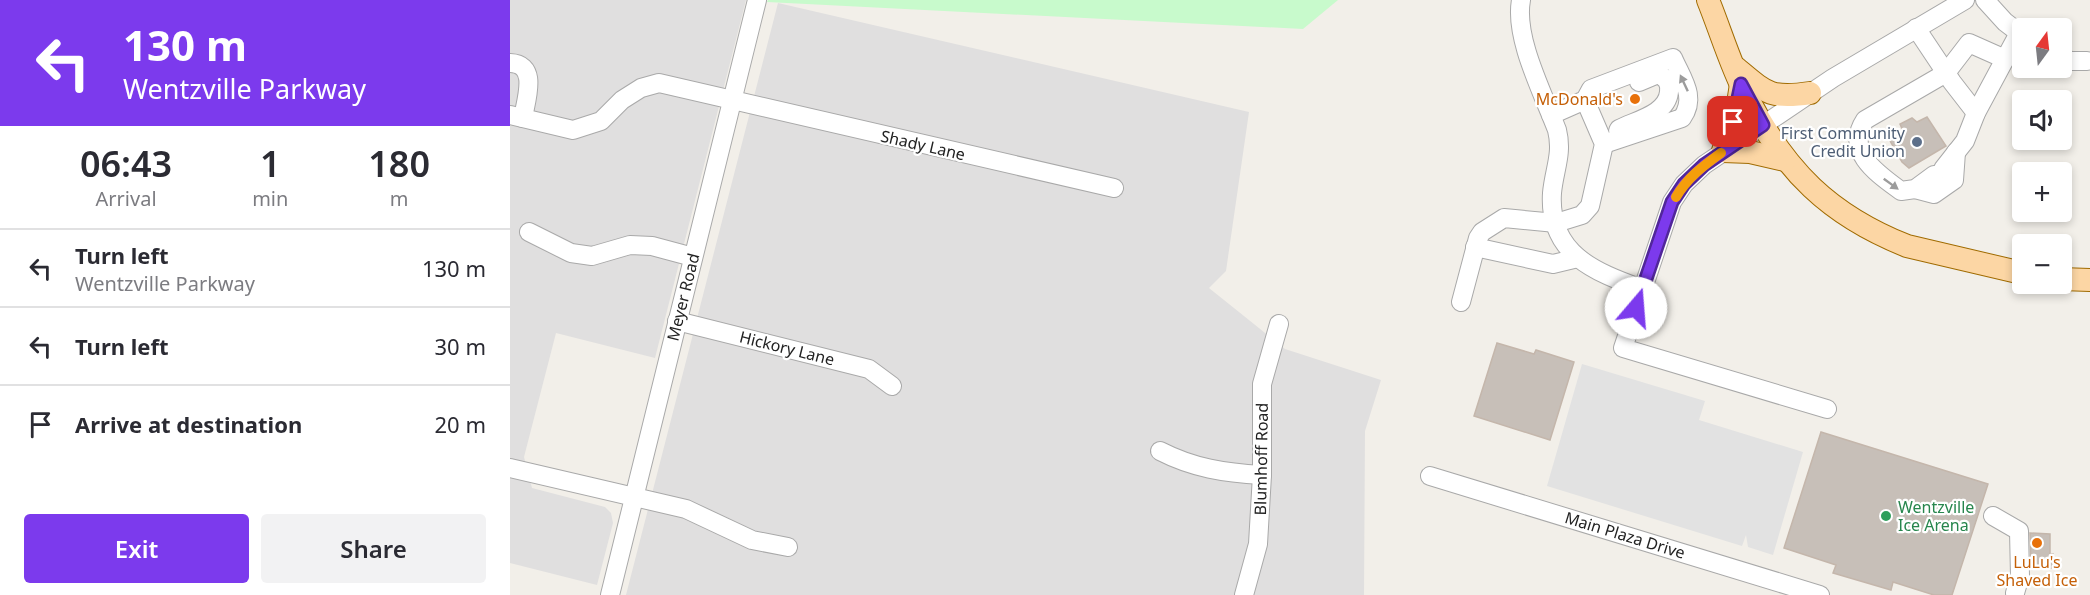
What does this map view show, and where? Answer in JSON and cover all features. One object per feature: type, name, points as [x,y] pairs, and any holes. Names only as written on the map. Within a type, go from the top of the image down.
[{"type":"main road","points":[[1710,3],[1738,76],[1763,125],[1785,160],[1818,195],[1849,217],[1890,239],[1927,251],[2012,271]]},
{"type":"main road","points":[[1738,76],[1767,93],[1787,97],[1810,93]]},
{"type":"main road","points":[[1738,76],[1737,110],[1724,152],[1750,152],[1785,160]]},
{"type":"main road","points":[[2072,279],[2090,280]]},
{"type":"street","name":"Meyer Road","points":[[610,595],[757,0]]},
{"type":"street","points":[[1521,0],[1520,24],[1523,42],[1561,144],[1552,192],[1553,210],[1559,232],[1578,258],[1588,267],[1642,289]]},
{"type":"street","points":[[1827,409],[1623,348],[1642,289],[1672,202],[1684,184],[1704,165],[1810,93],[1965,0]]},
{"type":"street","points":[[1985,0],[2012,27]]},
{"type":"street","points":[[1916,28],[1976,113]]},
{"type":"street","points":[[1956,152],[1954,180],[1934,194],[1915,189],[1901,191],[1880,176],[1864,160],[1859,145],[1858,130],[1865,120],[1946,73],[1969,43],[2005,59]]},
{"type":"street","points":[[1915,189],[1939,172],[1965,141],[1976,113],[2012,48]]},
{"type":"street","points":[[1551,115],[1588,95],[1673,58],[1689,95],[1689,109],[1682,118],[1609,143]]},
{"type":"street","points":[[2072,61],[2087,61]]},
{"type":"street","points":[[510,63],[517,63],[525,68],[530,78],[516,116]]},
{"type":"street","name":"Shady Lane","points":[[516,116],[573,130],[601,122],[622,100],[641,88],[659,83],[1114,188]]},
{"type":"street","points":[[1461,302],[1475,247],[1482,232],[1504,218],[1556,224],[1582,214],[1590,206],[1609,143],[1588,95]]},
{"type":"street","points":[[529,232],[571,253],[592,256],[630,245],[652,246],[693,256]]},
{"type":"street","points":[[1475,247],[1553,264],[1578,258]]},
{"type":"street","name":"Hickory Lane","points":[[677,321],[869,369],[892,386]]},
{"type":"street","name":"Blumhoff Road","points":[[1244,595],[1258,544],[1262,475],[1262,384],[1279,324]]},
{"type":"street","points":[[1160,451],[1184,463],[1236,474],[1262,475]]},
{"type":"street","points":[[510,468],[686,509],[752,540],[788,547]]},
{"type":"street","name":"Main Plaza Drive","points":[[1430,476],[1820,595]]},
{"type":"street","points":[[1994,516],[2019,531],[2020,576],[2015,593]]},
{"type":"shaded area","points":[[510,0],[746,0],[655,358],[556,333],[524,457],[532,488],[605,507],[611,513],[613,523],[597,585],[510,563]]},
{"type":"shaded area","points":[[778,3],[1249,112],[1226,271],[1209,288],[1285,349],[1381,380],[1365,431],[1364,595],[626,595]]},
{"type":"shaded area","points":[[1582,364],[1705,401],[1699,420],[1803,452],[1773,555],[1748,547],[1746,535],[1742,546],[1547,486]]},
{"type":"green space","points":[[768,0],[1338,0],[1303,29],[767,2]]},
{"type":"building","name":"First Community Credit Union","points":[[1927,117],[1946,146],[1909,168],[1902,162],[1889,139],[1903,131],[1900,124],[1912,118],[1917,122]]},
{"type":"building","points":[[1497,343],[1534,354],[1536,350],[1574,362],[1550,440],[1474,416]]},
{"type":"building","name":"Wentzville Ice Arena","points":[[1821,432],[1988,484],[1952,595],[1934,595],[1893,582],[1891,590],[1833,573],[1836,565],[1784,548]]},
{"type":"building","name":"LuLu's Shaved Ice","points":[[2030,533],[2050,534],[2053,568],[2031,568]]},
{"type":"slow traffic","points":[[1676,197],[1684,184],[1721,153]]},
{"type":"place","name":"McDonald's","points":[[1635,99]]},
{"type":"place","name":"First Community Credit Union","points":[[1917,142]]},
{"type":"place","name":"Wentzville Ice Arena","points":[[1886,516]]},
{"type":"place","name":"LuLu's Shaved Ice","points":[[2037,543]]},
{"type":"route","points":[[1636,308],[1672,202],[1684,184],[1704,165],[1763,125],[1741,84],[1733,122]]}]
